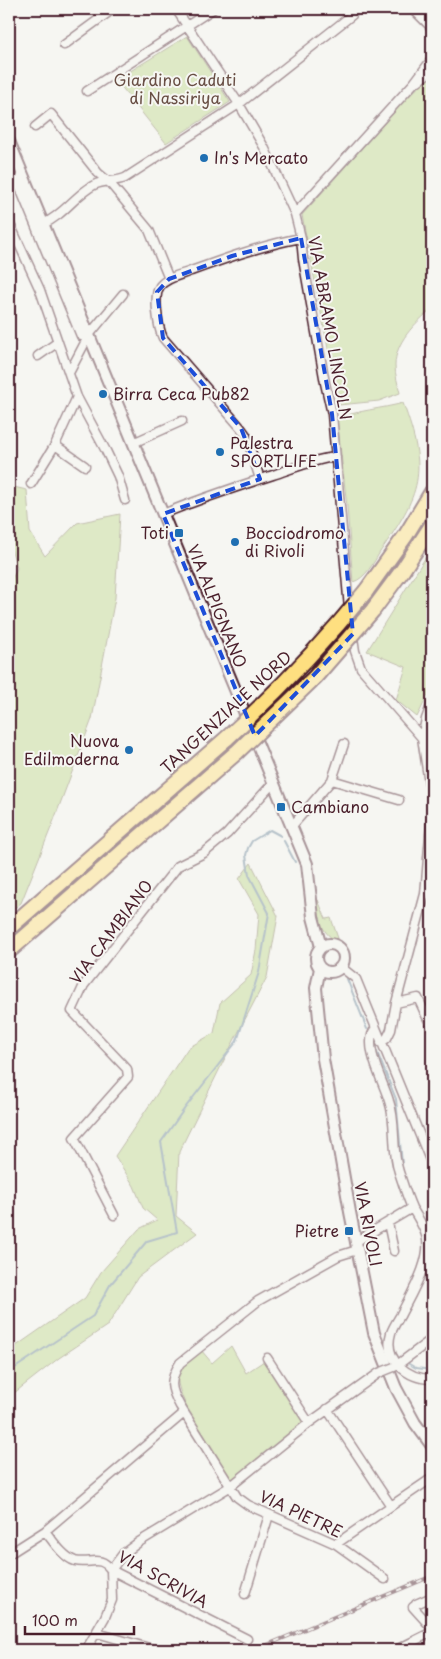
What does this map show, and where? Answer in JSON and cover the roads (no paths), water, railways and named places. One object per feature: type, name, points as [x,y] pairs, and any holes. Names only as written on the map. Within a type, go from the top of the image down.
[{"type":"highway","name":"TANGENZIALE NORD","points":[[9,928],[227,738],[320,647],[366,591],[406,535],[432,492]]},
{"type":"highway","points":[[9,952],[237,752],[315,677],[373,610],[402,571],[432,525]]},
{"type":"street","points":[[64,45],[113,9]]},
{"type":"street","name":"VIA ABRAMO LINCOLN","points":[[176,9],[239,104],[268,153],[295,214],[301,238],[324,383],[332,414],[349,608],[355,651],[361,668],[370,680],[422,738]]},
{"type":"street","points":[[87,91],[213,9]]},
{"type":"street","points":[[413,9],[432,28]]},
{"type":"street","points":[[420,9],[432,16]]},
{"type":"street","points":[[44,224],[54,219],[93,185],[125,178],[239,104],[352,15]]},
{"type":"street","points":[[295,214],[414,83],[432,60]]},
{"type":"street","points":[[414,83],[432,70]]},
{"type":"street","points":[[35,127],[51,114],[98,173],[109,182],[149,230],[169,279]]},
{"type":"street","name":"VIA ALPIGNANO","points":[[9,141],[307,864]]},
{"type":"street","name":"VIA ALPIGNANO","points":[[24,178],[17,181],[20,190],[81,336],[89,335]]},
{"type":"street","points":[[9,222],[40,290],[77,397],[118,476],[125,500]]},
{"type":"street","points":[[260,479],[246,434],[162,335],[158,319],[157,292],[163,283],[169,279],[244,252],[301,238]]},
{"type":"street","points":[[68,373],[89,335],[123,294]]},
{"type":"street","points":[[38,356],[58,342]]},
{"type":"street","points":[[31,484],[55,445],[77,397]]},
{"type":"street","points":[[134,443],[182,421]]},
{"type":"street","points":[[55,445],[85,466]]},
{"type":"street","points":[[163,514],[260,479],[323,459],[336,457]]},
{"type":"street","points":[[432,703],[422,738],[432,802]]},
{"type":"street","points":[[292,826],[332,780],[344,744]]},
{"type":"street","points":[[332,780],[399,800]]},
{"type":"street","name":"VIA CAMBIANO","points":[[114,1215],[74,1138],[128,1077],[127,1069],[72,1011],[84,985],[178,866],[204,853],[227,834],[274,782]]},
{"type":"street","points":[[381,1043],[388,1038],[391,1030],[396,1003],[425,894],[432,811]]},
{"type":"street","name":"VIA RIVOLI","points":[[307,864],[311,908],[316,926],[325,946]]},
{"type":"street","name":"VIA RIVOLI","points":[[432,1165],[356,979],[337,969],[343,963],[343,954],[338,946],[325,946],[318,951],[316,960],[320,968],[316,982],[323,1059],[356,1246],[374,1333],[396,1388],[415,1423],[432,1446]]},
{"type":"street","points":[[320,968],[324,970],[337,969]]},
{"type":"street","points":[[318,994],[323,980],[337,969]]},
{"type":"street","points":[[396,1003],[418,998],[432,1028]]},
{"type":"street","points":[[375,1029],[370,1038],[374,1060],[390,1102],[398,1169],[412,1208],[426,1235],[428,1251],[413,1292],[391,1332],[392,1353],[396,1366],[404,1372],[432,1379]]},
{"type":"street","name":"VIA PIETRE","points":[[385,1578],[336,1544],[248,1506],[237,1497],[184,1413],[173,1393],[172,1387],[174,1373],[180,1363],[246,1308],[356,1246],[412,1208]]},
{"type":"street","points":[[388,1223],[394,1251]]},
{"type":"street","points":[[86,1650],[97,1633],[112,1600],[111,1570],[123,1554],[231,1486],[327,1409],[379,1373],[396,1366],[432,1339]]},
{"type":"street","points":[[267,1358],[309,1423]]},
{"type":"street","points":[[327,1409],[391,1506]]},
{"type":"street","points":[[9,1554],[45,1531],[184,1413]]},
{"type":"street","points":[[336,1544],[432,1478]]},
{"type":"street","points":[[245,1594],[269,1515]]},
{"type":"street","name":"VIA SCRIVIA","points":[[45,1531],[62,1551],[74,1561],[100,1560],[111,1570],[247,1639]]},
{"type":"street","points":[[396,1650],[432,1630],[414,1607],[416,1604],[432,1597]]},
{"type":"street","points":[[97,1633],[156,1650]]},
{"type":"waterway","points":[[9,1372],[93,1316],[110,1285],[147,1241],[177,1232],[161,1142],[237,1041],[259,972],[269,913],[249,875],[246,855],[252,841],[270,830],[281,836]]},
{"type":"waterway","points":[[284,841],[295,862]]},
{"type":"waterway","points":[[317,913],[320,920]]},
{"type":"waterway","points":[[347,979],[367,1029]]},
{"type":"waterway","points":[[377,1052],[396,1099],[402,1164]]},
{"type":"waterway","points":[[409,1364],[416,1368],[432,1370]]},
{"type":"railway","points":[[255,1650],[432,1576]]},
{"type":"place","name":"In's Mercato","points":[[204,158]]},
{"type":"place","name":"Birra Ceca Pub82","points":[[103,394]]},
{"type":"place","name":"Palestra SPORTLIFE","points":[[220,452]]},
{"type":"place","name":"Toti","points":[[179,533]]},
{"type":"place","name":"Bocciodromo di Rivoli","points":[[235,542]]},
{"type":"place","name":"Nuova Edilmoderna","points":[[129,750]]},
{"type":"place","name":"Cambiano","points":[[281,807]]},
{"type":"place","name":"Pietre","points":[[349,1231]]},
{"type":"park label","name":"Giardino Caduti di Nassiriya","points":[[175,89]]}]
